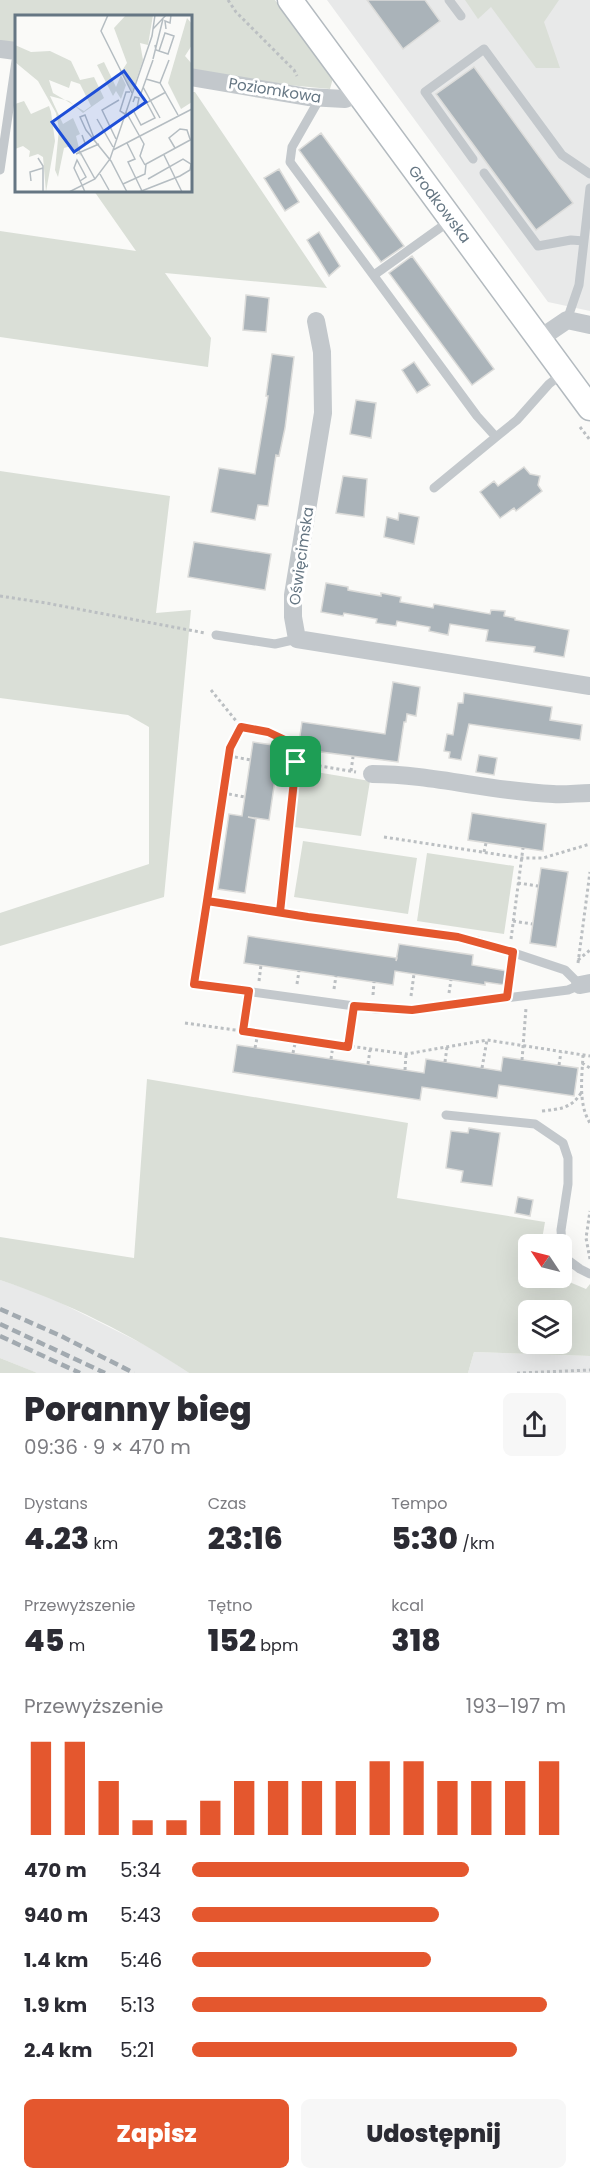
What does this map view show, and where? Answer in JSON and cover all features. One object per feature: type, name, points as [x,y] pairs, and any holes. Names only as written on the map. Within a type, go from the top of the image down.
[{"type":"main road","name":"Grodkowska","points":[[290,0],[590,408]]},
{"type":"street","points":[[0,48],[15,51]]},
{"type":"street","name":"Poziomkowa","points":[[192,77],[314,98],[345,99],[358,93]]},
{"type":"street","points":[[539,339],[567,320],[590,325]]},
{"type":"street","name":"Oświęcimska","points":[[297,639],[292,617],[293,595],[323,413],[322,352],[316,321]]},
{"type":"street","points":[[297,639],[590,686]]},
{"type":"street","points":[[372,774],[416,777],[553,795],[590,793]]},
{"type":"lane","points":[[449,0],[461,16]]},
{"type":"lane","points":[[473,159],[425,92],[484,49],[562,155],[590,174]]},
{"type":"lane","points":[[0,170],[15,68]]},
{"type":"lane","points":[[314,98],[291,147],[290,162],[477,416],[496,437]]},
{"type":"lane","points":[[484,173],[538,246],[586,235]]},
{"type":"lane","points":[[567,320],[579,285],[590,188]]},
{"type":"lane","points":[[374,275],[451,220]]},
{"type":"lane","points":[[434,488],[517,420],[549,384],[564,373]]},
{"type":"lane","points":[[216,635],[275,644],[297,639]]},
{"type":"lane","points":[[207,901],[458,937],[511,951],[565,970],[585,984],[568,990],[409,1010],[354,1006],[194,984],[207,901]]},
{"type":"lane","points":[[446,1115],[532,1124],[563,1143],[568,1158],[568,1184],[561,1230],[562,1245],[566,1258],[590,1274]]},
{"type":"path","points":[[228,0],[259,36],[294,70],[314,98]]},
{"type":"path","points":[[0,596],[216,635]]},
{"type":"path","points":[[211,690],[241,727],[268,732],[285,740],[296,762],[280,912]]},
{"type":"path","points":[[207,901],[230,748],[241,727]]},
{"type":"path","points":[[314,765],[315,751]]},
{"type":"path","points":[[229,756],[251,760]]},
{"type":"path","points":[[351,771],[353,757]]},
{"type":"path","points":[[296,762],[372,774]]},
{"type":"path","points":[[223,793],[245,797]]},
{"type":"path","points":[[384,837],[521,858],[543,858],[590,844]]},
{"type":"path","points":[[484,852],[486,843]]},
{"type":"path","points":[[507,997],[513,921],[523,848]]},
{"type":"path","points":[[585,984],[578,960],[590,872]]},
{"type":"path","points":[[518,883],[538,886]]},
{"type":"path","points":[[513,921],[532,924]]},
{"type":"path","points":[[578,960],[590,950]]},
{"type":"path","points":[[409,1010],[414,974]]},
{"type":"path","points":[[243,1031],[249,991]]},
{"type":"path","points":[[522,1060],[527,994]]},
{"type":"path","points":[[348,1047],[354,1006]]},
{"type":"path","points":[[185,1023],[406,1054],[487,1040],[590,1056]]},
{"type":"path","points":[[255,1048],[258,1033]]},
{"type":"path","points":[[293,1053],[296,1039]]},
{"type":"path","points":[[482,1068],[487,1040]]},
{"type":"path","points":[[330,1059],[333,1045]]},
{"type":"path","points":[[445,1062],[447,1047]]},
{"type":"path","points":[[368,1064],[370,1050]]},
{"type":"path","points":[[559,1065],[561,1052]]},
{"type":"path","points":[[405,1070],[406,1054]]},
{"type":"path","points":[[582,1055],[581,1093],[586,1117],[590,1123]]},
{"type":"path","points":[[582,1063],[590,1068]]},
{"type":"path","points":[[532,1124],[536,1112],[565,1108],[574,1103],[581,1093]]},
{"type":"path","points":[[590,1211],[586,1238],[590,1260]]},
{"type":"path","points":[[517,1373],[590,1370]]},
{"type":"shaded area","points":[[0,0],[275,0],[333,78],[330,89],[192,71],[192,15],[15,15],[15,45],[0,42]]},
{"type":"shaded area","points":[[327,0],[590,0],[590,311],[548,302]]},
{"type":"shaded area","points":[[465,0],[559,0],[544,22],[560,68],[536,68],[491,7],[478,19]]},
{"type":"shaded area","points":[[192,92],[195,92],[327,288],[165,273],[211,338],[208,367],[0,337],[0,231],[136,251],[95,192],[192,192]]},
{"type":"shaded area","points":[[0,471],[170,496],[156,613],[191,610],[164,897],[0,946],[0,913],[149,864],[149,727],[128,715],[0,698]]},
{"type":"shaded area","points":[[310,771],[370,781],[361,836],[294,827],[297,783],[302,775]]},
{"type":"shaded area","points":[[303,841],[417,858],[408,914],[294,897]]},
{"type":"shaded area","points":[[427,853],[514,866],[504,934],[417,921]]},
{"type":"shaded area","points":[[147,1079],[408,1123],[397,1198],[545,1222],[543,1234],[518,1234],[518,1288],[572,1288],[572,1283],[586,1289],[590,1284],[590,1356],[532,1354],[572,1354],[572,1300],[518,1300],[518,1354],[474,1352],[468,1373],[189,1373],[98,1320],[49,1298],[0,1280],[0,1237],[134,1258]]},
{"type":"shaded area","points":[[0,1280],[45,1295],[155,1350],[189,1373],[37,1373],[0,1358]]},
{"type":"shaded area","points":[[474,1352],[590,1356],[590,1373],[468,1373]]},
{"type":"shaded area","points":[[0,1358],[35,1372],[37,1373],[0,1373]]},
{"type":"building","points":[[367,0],[425,0],[440,21],[403,49]]},
{"type":"building","points":[[474,67],[573,203],[536,230],[436,94]]},
{"type":"building","points":[[321,133],[404,246],[381,262],[299,150]]},
{"type":"building","points":[[279,169],[299,202],[285,211],[264,178]]},
{"type":"building","points":[[319,232],[340,266],[329,276],[307,240]]},
{"type":"building","points":[[412,256],[494,369],[472,385],[389,273]]},
{"type":"building","points":[[246,295],[269,298],[266,332],[243,330]]},
{"type":"building","points":[[272,354],[294,357],[285,428],[279,456],[276,455],[268,506],[258,505],[255,520],[211,512],[219,468],[255,474],[268,396],[266,396]]},
{"type":"building","points":[[414,362],[430,385],[417,393],[402,370]]},
{"type":"building","points":[[356,400],[376,403],[371,438],[350,434]]},
{"type":"building","points":[[524,467],[530,474],[540,476],[538,485],[542,491],[516,511],[514,508],[500,518],[480,492],[494,481],[498,486]]},
{"type":"building","points":[[343,476],[367,479],[364,517],[336,513]]},
{"type":"building","points":[[399,513],[419,517],[414,544],[384,537],[387,517],[398,520]]},
{"type":"building","points":[[194,542],[271,554],[265,590],[188,577]]},
{"type":"building","points":[[326,583],[348,587],[348,590],[401,597],[400,602],[433,608],[434,604],[490,614],[491,610],[505,611],[504,616],[515,618],[515,620],[569,630],[564,657],[534,652],[535,647],[486,641],[488,630],[450,624],[448,635],[429,631],[430,627],[397,621],[396,626],[376,623],[377,619],[344,613],[343,616],[321,612]]},
{"type":"building","points":[[393,682],[420,687],[416,716],[407,714],[406,722],[404,722],[398,762],[298,749],[302,722],[385,734]]},
{"type":"building","points":[[464,693],[552,707],[550,720],[582,725],[580,740],[469,724],[461,760],[449,758],[450,752],[444,751],[447,734],[453,735],[458,703],[463,703]]},
{"type":"building","points":[[253,742],[280,746],[269,820],[248,817],[256,819],[245,893],[218,889],[229,814],[242,816]]},
{"type":"building","points":[[479,755],[497,758],[494,775],[476,772]]},
{"type":"building","points":[[472,813],[546,824],[543,851],[468,840]]},
{"type":"building","points":[[541,868],[568,872],[556,947],[530,943]]},
{"type":"building","points":[[248,936],[397,958],[399,944],[473,955],[472,965],[507,971],[505,985],[485,982],[485,985],[395,971],[393,985],[244,963]]},
{"type":"building","points":[[237,1045],[424,1073],[426,1059],[501,1071],[503,1057],[578,1068],[574,1096],[499,1085],[497,1098],[422,1087],[420,1100],[233,1072]]},
{"type":"building","points":[[469,1128],[500,1133],[492,1186],[461,1182],[463,1171],[446,1168],[451,1131],[468,1133]]},
{"type":"building","points":[[518,1197],[533,1200],[530,1216],[515,1213]]},
{"type":"railway","points":[[0,1309],[61,1336],[134,1373]]},
{"type":"railway","points":[[0,1324],[105,1373]]},
{"type":"railway","points":[[0,1336],[80,1373]]},
{"type":"route","points":[[296,762],[280,912],[207,901],[194,984],[249,991],[243,1031],[348,1047],[354,1006],[412,1010],[507,997],[513,952],[458,937],[308,917],[207,901],[230,748],[241,727],[268,732],[285,740],[296,762]]}]
